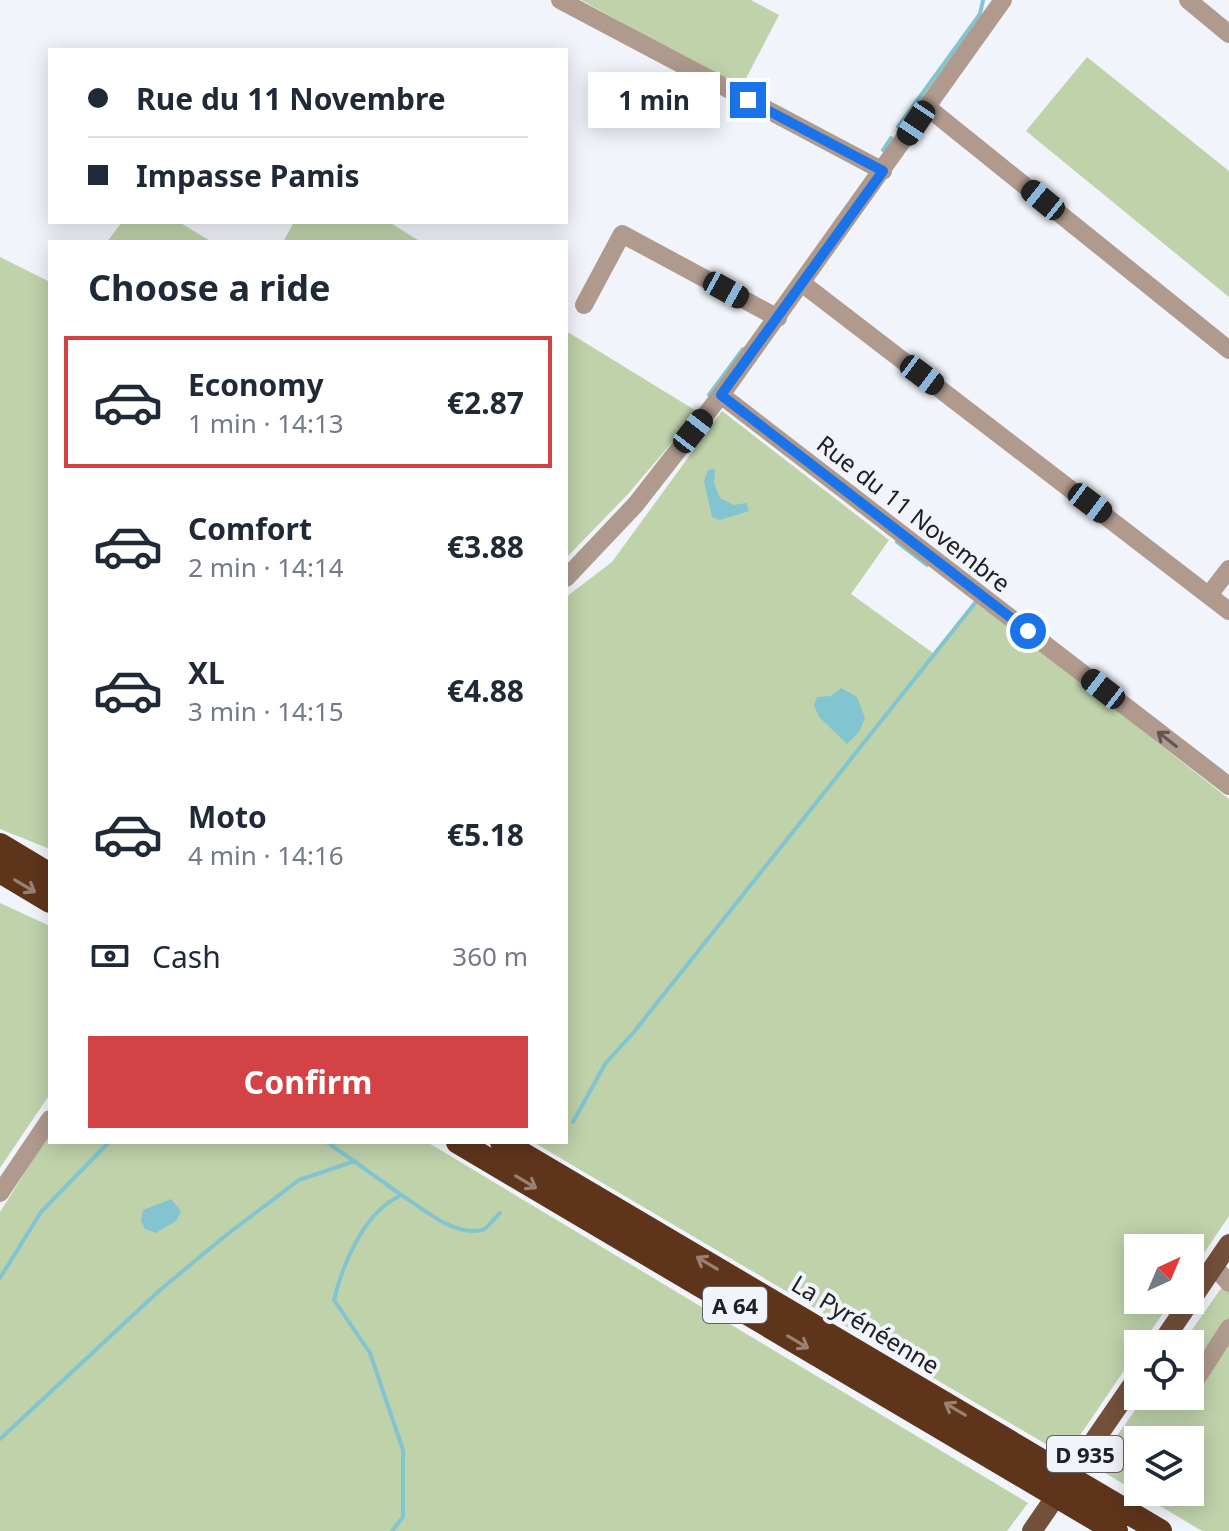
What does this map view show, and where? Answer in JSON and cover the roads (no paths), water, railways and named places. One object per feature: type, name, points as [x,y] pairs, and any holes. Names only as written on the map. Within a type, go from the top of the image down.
[{"type":"highway","points":[[0,845],[48,874]]},
{"type":"highway","points":[[0,871],[48,900]]},
{"type":"highway","name":"La Pyrénéenne","points":[[462,1144],[1016,1459]]},
{"type":"highway","name":"La Pyrénéenne","points":[[505,1144],[1112,1520],[1160,1531]]},
{"type":"main road","points":[[1171,1330],[1229,1244]]},
{"type":"main road","name":"D 935","points":[[1032,1531],[1124,1397]]},
{"type":"street","points":[[560,0],[883,171]]},
{"type":"street","points":[[568,576],[636,504],[721,395],[1003,0]]},
{"type":"street","points":[[1188,0],[1229,34]]},
{"type":"street","points":[[927,107],[1229,350]]},
{"type":"street","points":[[584,305],[622,234],[778,318]]},
{"type":"street","points":[[803,284],[1229,611]]},
{"type":"street","name":"Rue du 11 Novembre","points":[[721,395],[1229,786]]},
{"type":"street","points":[[1209,595],[1229,569]]},
{"type":"street","points":[[0,1193],[48,1122]]},
{"type":"street","points":[[1214,1266],[1229,1283]]},
{"type":"street","points":[[1204,1367],[1229,1328]]},
{"type":"water","points":[[715,469],[714,483],[720,498],[734,505],[746,503],[749,511],[720,520],[712,517],[704,481],[708,470]]},
{"type":"water","points":[[841,688],[857,697],[865,718],[859,732],[847,744],[819,717],[814,705],[817,697],[831,696]]},
{"type":"water","points":[[171,1199],[181,1211],[176,1221],[156,1233],[145,1229],[141,1221],[143,1210]]},
{"type":"waterway","points":[[898,127],[980,14],[983,0]]},
{"type":"waterway","points":[[883,150],[891,138]]},
{"type":"waterway","points":[[709,395],[743,349]]},
{"type":"waterway","points":[[897,542],[927,565]]},
{"type":"waterway","points":[[573,1122],[605,1064],[633,1033],[975,603]]},
{"type":"waterway","points":[[0,1278],[41,1212],[107,1144]]},
{"type":"waterway","points":[[330,1144],[400,1194]]},
{"type":"waterway","points":[[0,1439],[160,1290],[225,1236],[299,1180],[355,1161]]},
{"type":"waterway","points":[[392,1531],[403,1517],[403,1450],[370,1353],[334,1300],[338,1285],[350,1254],[367,1225],[389,1202],[402,1195],[430,1215],[463,1230],[485,1229],[500,1213]]}]
